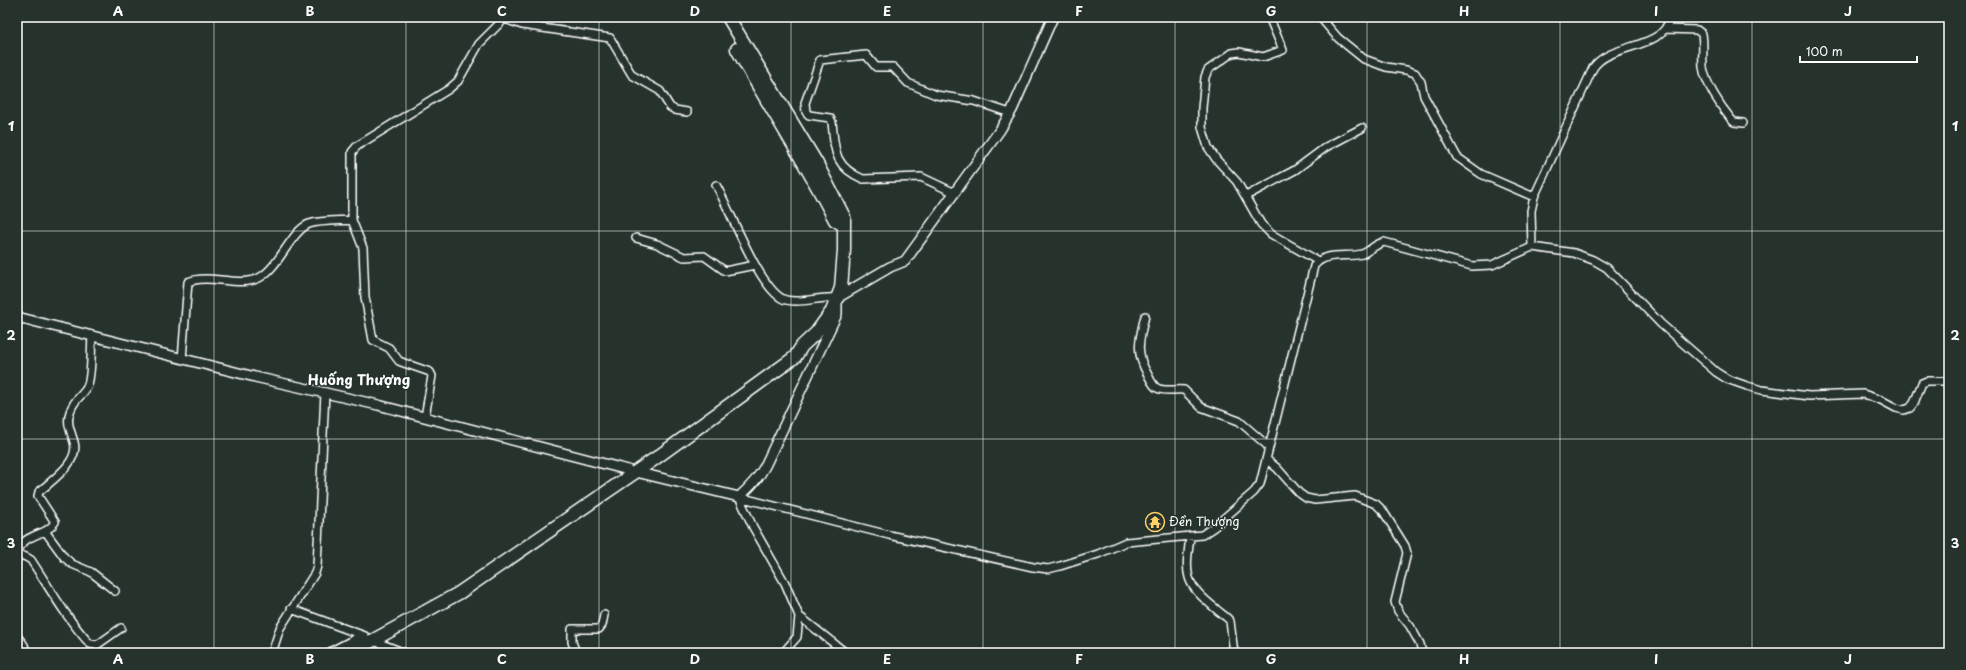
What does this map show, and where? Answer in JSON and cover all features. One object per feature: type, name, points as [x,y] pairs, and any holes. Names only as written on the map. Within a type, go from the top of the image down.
[{"type":"highway","points":[[720,17],[766,100],[805,162],[835,220],[843,225]]},
{"type":"highway","points":[[350,653],[370,638],[548,528],[632,471],[790,351],[802,346],[816,333],[832,311],[841,288],[844,257],[844,217],[819,168],[728,17]]},
{"type":"highway","points":[[333,653],[370,638]]},
{"type":"street","points":[[716,185],[755,265],[773,293],[787,301],[823,297],[837,298],[890,267],[905,261],[1000,130],[1010,113],[1053,17]]},
{"type":"street","points":[[1269,17],[1283,50],[1262,57],[1239,52],[1232,53],[1208,70],[1205,77],[1201,117],[1204,137],[1216,159],[1229,172],[1246,196],[1261,224],[1271,234],[1318,261]]},
{"type":"street","points":[[1320,17],[1338,38],[1364,59],[1386,67],[1415,73],[1421,82],[1424,96],[1457,157],[1470,168],[1534,197]]},
{"type":"street","points":[[1532,247],[1531,211],[1534,197],[1596,63],[1612,53],[1655,38],[1666,29],[1670,17]]},
{"type":"street","points":[[425,417],[432,376],[430,372],[399,361],[389,348],[373,340],[371,334],[366,297],[363,248],[352,220],[351,168],[353,148],[449,89],[458,81],[478,44],[505,18],[529,26],[610,38],[632,75],[660,91],[670,107],[675,110],[687,112]]},
{"type":"street","points":[[1666,29],[1696,30],[1702,34],[1704,42],[1703,67],[1707,80],[1728,116],[1734,122],[1743,123]]},
{"type":"street","points":[[954,193],[921,177],[863,179],[856,177],[837,159],[832,122],[830,118],[809,114],[805,108],[805,103],[820,60],[866,55],[876,67],[893,67],[908,83],[936,95],[974,101],[1010,113]]},
{"type":"street","points":[[1246,196],[1295,170],[1326,147],[1362,128]]},
{"type":"street","points":[[182,358],[188,282],[207,279],[242,280],[258,278],[272,267],[303,228],[308,225],[352,220]]},
{"type":"street","points":[[636,238],[657,244],[684,257],[704,256],[725,271],[755,265]]},
{"type":"street","points":[[17,317],[425,417],[632,471],[738,496],[889,536],[1048,569],[1098,554],[1126,542],[1202,535],[1214,527],[1254,492],[1260,484],[1267,460],[1314,266],[1318,261],[1334,256],[1362,254],[1378,243],[1384,242],[1472,266],[1492,265],[1532,247],[1574,253],[1593,260],[1606,268],[1661,324],[1710,367],[1727,379],[1762,390],[1809,396],[1863,394],[1904,410],[1910,408],[1914,403],[1922,383],[1927,381],[1949,381]]},
{"type":"street","points":[[738,496],[758,479],[766,466],[837,314],[837,298]]},
{"type":"street","points":[[1145,316],[1139,340],[1139,354],[1143,366],[1155,387],[1159,389],[1184,390],[1201,407],[1239,421],[1269,448]]},
{"type":"street","points":[[92,335],[88,386],[74,401],[69,413],[68,424],[75,444],[72,461],[39,492],[38,496],[55,522],[45,531],[23,541],[17,553],[31,560],[61,604],[68,618],[90,644],[97,645],[121,628]]},
{"type":"street","points":[[272,653],[276,635],[315,573],[319,557],[325,392]]},
{"type":"street","points":[[1267,460],[1277,468],[1299,493],[1306,498],[1315,500],[1355,496],[1376,504],[1383,511],[1405,546],[1407,553],[1395,602],[1398,611],[1410,626],[1420,644],[1422,653]]},
{"type":"street","points":[[738,496],[752,527],[785,583],[800,616],[846,653]]},
{"type":"street","points":[[45,531],[64,557],[72,564],[91,572],[115,591]]},
{"type":"street","points":[[1190,537],[1187,564],[1189,580],[1199,594],[1230,621],[1234,653]]},
{"type":"street","points":[[291,609],[370,638],[405,653]]},
{"type":"street","points":[[576,653],[572,642],[572,628],[599,629],[602,625],[604,615]]},
{"type":"street","points":[[783,653],[797,637],[800,616]]},
{"type":"street","points":[[17,636],[24,645],[26,653]]},
{"type":"place","name":"Đền Thượng","points":[[1155,522]]},
{"type":"district","name":"Huống Thượng","points":[[359,380]]}]
